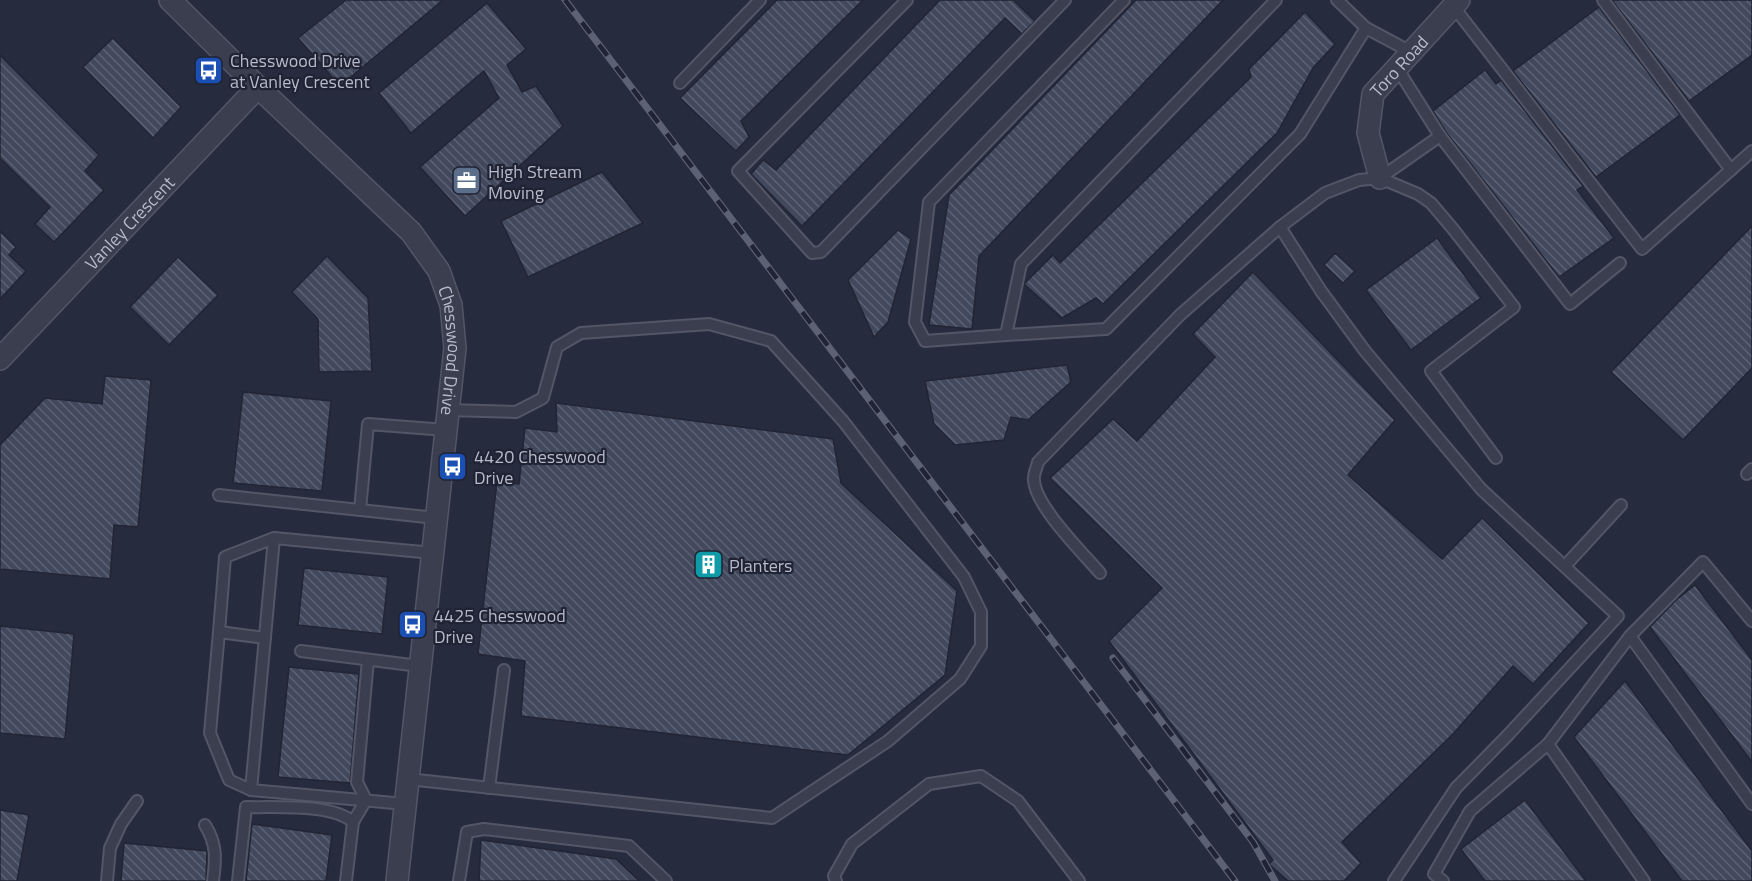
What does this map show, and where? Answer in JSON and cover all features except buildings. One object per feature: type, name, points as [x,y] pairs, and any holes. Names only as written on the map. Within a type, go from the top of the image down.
[{"type":"street","name":"Chesswood Drive","points":[[171,0],[258,87],[411,232],[439,271],[451,305],[455,348],[397,881]]},
{"type":"street","name":"Toro Road","points":[[1380,178],[1368,133],[1373,94],[1456,3]]},
{"type":"street","name":"Vanley Crescent","points":[[0,359],[258,87]]},
{"type":"lane","points":[[680,83],[760,0]]},
{"type":"lane","points":[[907,0],[738,171],[812,253],[821,252],[1065,0]]},
{"type":"lane","points":[[1124,0],[929,202],[915,322],[925,341],[1106,329],[1300,134],[1366,28]]},
{"type":"lane","points":[[1006,334],[1020,264],[1276,0]]},
{"type":"lane","points":[[1337,0],[1366,28],[1411,52]]},
{"type":"lane","points":[[1602,0],[1731,170]]},
{"type":"lane","points":[[1456,3],[1642,249],[1752,151]]},
{"type":"lane","points":[[1397,68],[1440,136],[1570,304],[1620,263]]},
{"type":"lane","points":[[1380,178],[1440,136]]},
{"type":"lane","points":[[1100,573],[1066,534],[1038,496],[1033,479],[1038,462],[1180,315],[1280,227],[1325,193],[1359,180],[1380,178],[1418,194],[1431,203],[1514,307],[1431,371],[1496,458]]},
{"type":"lane","points":[[1280,227],[1321,291],[1365,351],[1482,489],[1618,616],[1456,788],[1394,881]]},
{"type":"lane","points":[[360,510],[368,424],[447,420],[516,412],[543,398],[557,347],[581,333],[709,324],[771,341],[857,439],[964,577],[981,612],[981,646],[960,679],[888,741],[772,819],[408,779]]},
{"type":"lane","points":[[219,495],[436,518]]},
{"type":"lane","points":[[1565,566],[1621,505]]},
{"type":"lane","points":[[405,804],[251,790],[229,780],[210,733],[225,557],[274,538],[432,553]]},
{"type":"lane","points":[[251,790],[274,538]]},
{"type":"lane","points":[[1436,879],[1470,812],[1548,744],[1630,636],[1702,562],[1752,621]]},
{"type":"lane","points":[[219,632],[265,638]]},
{"type":"lane","points":[[1630,636],[1752,804]]},
{"type":"lane","points":[[300,651],[419,666]]},
{"type":"lane","points":[[366,800],[357,782],[368,660]]},
{"type":"lane","points":[[489,788],[504,670]]},
{"type":"lane","points":[[1548,744],[1644,881]]},
{"type":"lane","points":[[836,881],[834,876],[852,844],[929,784],[981,776],[1018,801],[1079,881]]},
{"type":"lane","points":[[346,881],[353,822],[366,800]]},
{"type":"lane","points":[[107,881],[110,848],[121,824],[137,801]]},
{"type":"lane","points":[[238,881],[246,807],[323,810],[346,816],[353,822]]},
{"type":"lane","points":[[205,825],[212,836],[216,850],[213,881]]},
{"type":"lane","points":[[459,881],[467,832],[484,829],[629,846],[666,881]]},
{"type":"railway","points":[[565,0],[1235,881]]},
{"type":"railway","points":[[1113,658],[1253,842],[1275,881]]},
{"type":"place","name":"Chesswood Drive at Vanley Crescent","points":[[209,70]]},
{"type":"place","name":"High Stream Moving","points":[[467,181]]},
{"type":"place","name":"4420 Chesswood Drive","points":[[453,466]]},
{"type":"place","name":"Planters","points":[[708,565]]},
{"type":"place","name":"4425 Chesswood Drive","points":[[413,625]]}]
